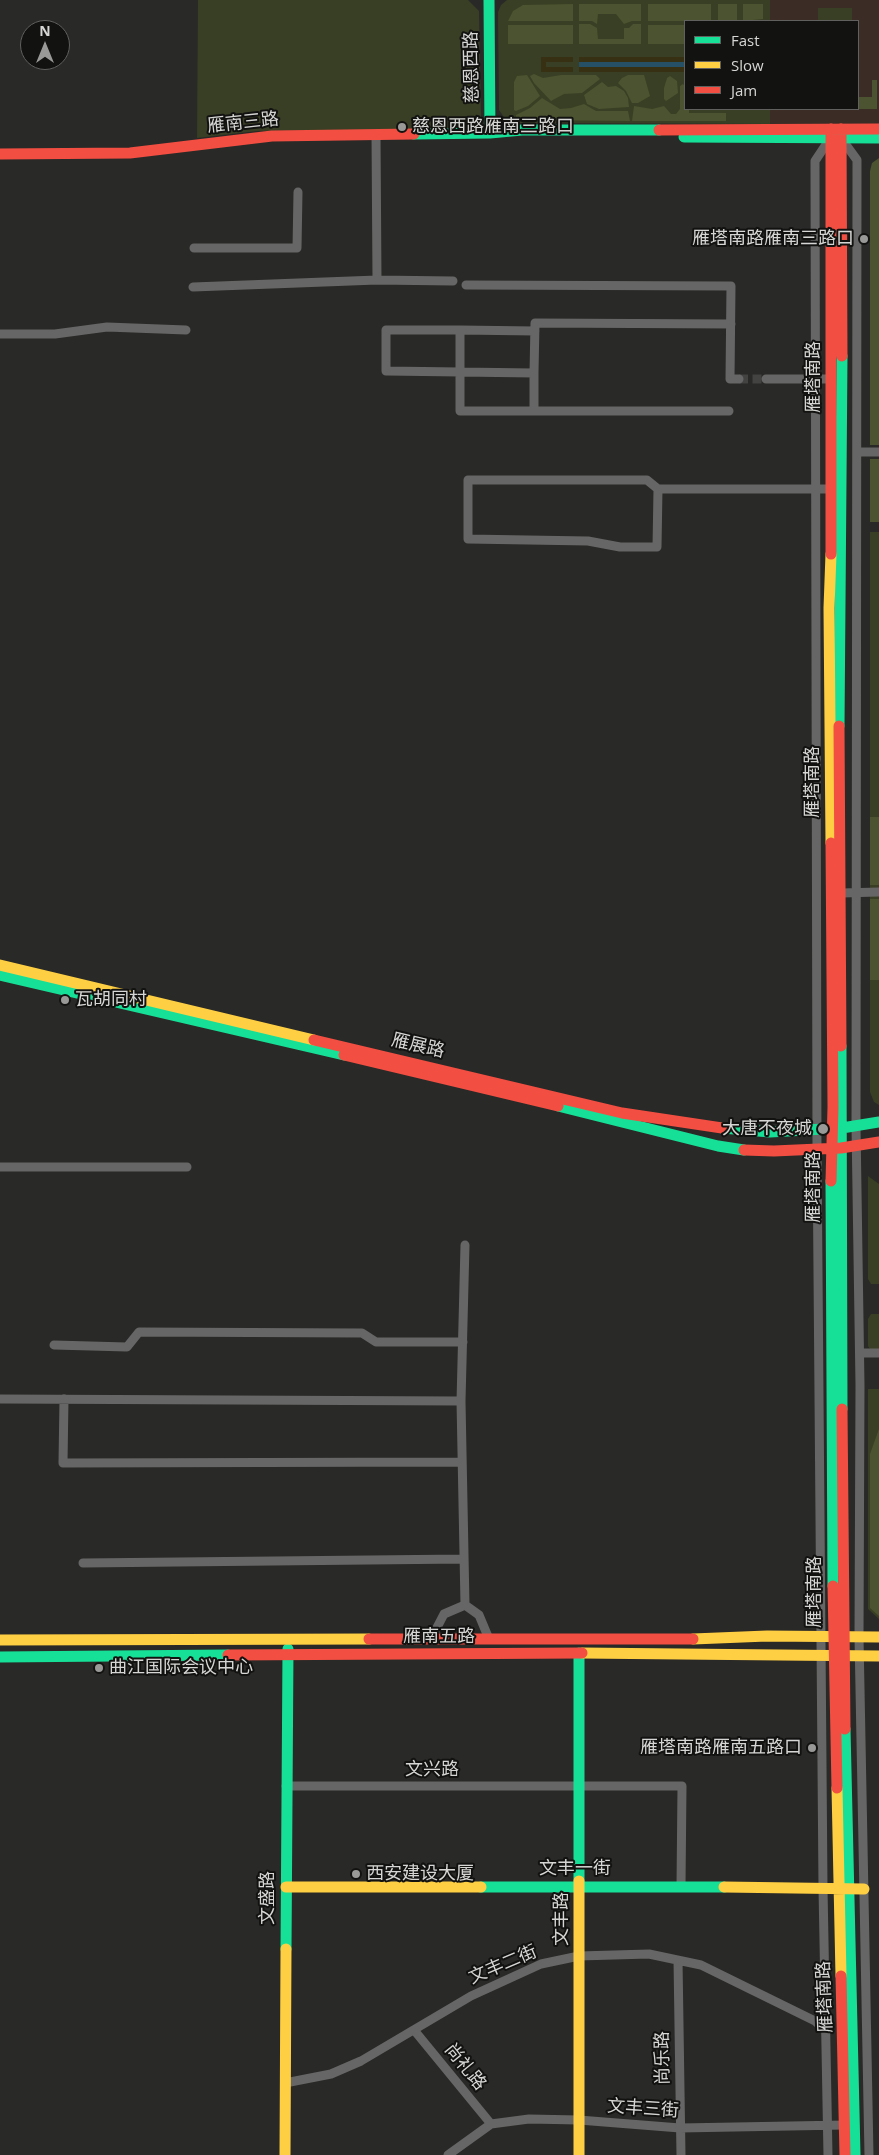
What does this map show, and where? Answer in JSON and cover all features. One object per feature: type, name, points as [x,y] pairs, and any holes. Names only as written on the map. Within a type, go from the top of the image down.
[{"type":"main road","name":"慈恩西路","points":[[489,0],[490,133]]},
{"type":"main road","name":"雁南三路","points":[[0,154],[130,153],[272,136],[490,133],[514,137],[836,133],[879,129]]},
{"type":"main road","name":"雁南三路","points":[[836,133],[879,138]]},
{"type":"main road","name":"雁塔南路","points":[[836,133],[831,379],[837,489],[829,608],[837,1129]]},
{"type":"main road","name":"雁塔南路","points":[[836,133],[841,893],[836,1148],[838,1637],[844,1888],[854,2155]]},
{"type":"main road","name":"雁展路","points":[[0,965],[622,1113],[748,1131],[837,1129],[879,1122]]},
{"type":"main road","name":"雁展路","points":[[0,976],[504,1092],[695,1141],[744,1150],[836,1148],[879,1142]]},
{"type":"main road","name":"雁南五路","points":[[0,1640],[879,1637]]},
{"type":"main road","name":"文盛路","points":[[285,2155],[288,1640]]},
{"type":"main road","name":"雁南五路","points":[[0,1657],[579,1653],[879,1656]]},
{"type":"main road","name":"文丰路","points":[[579,1653],[579,2155]]},
{"type":"main road","name":"文丰一街","points":[[286,1887],[681,1886],[864,1889]]},
{"type":"main road","name":"雁塔南路","points":[[844,1888],[845,2155]]},
{"type":"street","points":[[828,2155],[823,1888],[816,1149],[815,161],[836,133],[857,160],[856,1126],[860,1353],[860,1656],[869,2155]]},
{"type":"street","points":[[376,134],[377,280]]},
{"type":"street","points":[[194,248],[297,248],[298,192]]},
{"type":"street","points":[[194,287],[377,280],[453,281]]},
{"type":"street","points":[[466,285],[731,286],[730,378],[739,378]]},
{"type":"street","points":[[534,411],[535,323],[730,324]]},
{"type":"street","points":[[0,334],[54,334],[107,327],[186,330]]},
{"type":"street","points":[[534,373],[386,372],[386,330],[535,331]]},
{"type":"street","points":[[460,330],[460,411],[729,410]]},
{"type":"street","points":[[766,378],[831,379]]},
{"type":"street","points":[[857,452],[879,452]]},
{"type":"street","points":[[658,488],[657,547],[620,547],[588,541],[468,539],[468,480],[647,480],[658,488],[837,489]]},
{"type":"street","points":[[841,893],[879,892]]},
{"type":"street","points":[[0,1167],[187,1167]]},
{"type":"street","points":[[465,1245],[461,1401],[465,1605]]},
{"type":"street","points":[[54,1346],[127,1347],[139,1332],[362,1333],[376,1342],[463,1342]]},
{"type":"street","points":[[860,1353],[879,1353]]},
{"type":"street","points":[[819,1389],[860,1388]]},
{"type":"street","points":[[0,1399],[461,1401]]},
{"type":"street","points":[[64,1399],[63,1462],[462,1462]]},
{"type":"street","points":[[83,1562],[464,1559]]},
{"type":"street","points":[[465,1605],[479,1616],[489,1639]]},
{"type":"street","points":[[431,1639],[444,1614],[465,1605]]},
{"type":"street","name":"文兴路","points":[[286,1786],[682,1786],[681,1886]]},
{"type":"street","name":"文丰二街","points":[[285,2083],[331,2074],[361,2061],[471,1996],[541,1964],[579,1956],[649,1954],[701,1965],[815,2021],[826,2031]]},
{"type":"street","name":"尚乐路","points":[[678,1960],[681,2155]]},
{"type":"street","name":"尚礼路","points":[[414,2030],[491,2124]]},
{"type":"street","name":"文丰三街","points":[[448,2155],[491,2124],[529,2119],[579,2120],[680,2128],[845,2125]]},
{"type":"shaded area","points":[[770,0],[879,0],[879,125],[770,124],[770,110],[859,110],[859,20],[770,20]]},
{"type":"green space","points":[[198,0],[468,0],[479,11],[481,119],[478,126],[473,129],[257,131],[197,138]]},
{"type":"green space","points":[[507,0],[770,0],[770,20],[684,20],[684,110],[770,110],[770,124],[514,123],[506,120],[499,110],[498,12],[501,5]]},
{"type":"green space","points":[[573,4],[573,21],[508,21],[513,11],[523,5]]},
{"type":"green space","points":[[579,4],[641,4],[641,21],[632,21],[624,24],[616,14],[598,14],[597,24],[592,21],[579,21]]},
{"type":"green space","points":[[648,4],[711,4],[711,20],[648,21]]},
{"type":"green space","points":[[718,4],[737,4],[737,20],[718,20]]},
{"type":"green space","points":[[743,4],[763,4],[763,19],[743,20]]},
{"type":"green space","points":[[818,8],[852,8],[852,20],[818,20]]},
{"type":"green space","points":[[579,24],[590,24],[597,28],[598,39],[624,39],[624,28],[629,28],[633,24],[641,24],[641,44],[579,44]]},
{"type":"green space","points":[[508,25],[573,25],[573,44],[508,44]]},
{"type":"green space","points":[[648,25],[684,25],[684,44],[648,44]]},
{"type":"green space","points":[[534,74],[543,78],[561,75],[596,75],[600,79],[582,93],[564,94],[551,101],[534,83],[530,76]]},
{"type":"green space","points":[[527,75],[540,96],[528,106],[516,111],[514,110],[514,82],[517,76]]},
{"type":"green space","points":[[628,75],[644,75],[650,96],[638,103],[632,103],[626,91],[618,83]]},
{"type":"green space","points":[[670,76],[677,81],[678,93],[666,101],[664,99],[664,88],[667,78]]},
{"type":"green space","points":[[872,80],[877,80],[877,109],[859,109],[859,97],[872,97]]},
{"type":"green space","points":[[602,82],[608,87],[616,86],[624,91],[628,98],[629,107],[599,109],[587,104],[584,95]]},
{"type":"green space","points":[[684,85],[684,110],[689,110],[689,113],[726,113],[726,121],[632,121],[634,106],[652,109],[664,106],[671,114],[676,114],[680,109],[680,86]]},
{"type":"green space","points":[[542,98],[560,109],[584,104],[596,111],[628,111],[630,121],[523,120],[516,118],[516,115],[530,108]]},
{"type":"green space","points":[[879,158],[879,445],[870,445],[870,171],[872,163]]},
{"type":"green space","points":[[870,459],[879,459],[879,522],[870,522]]},
{"type":"green space","points":[[870,532],[879,532],[879,1105],[874,1102],[870,1092]]},
{"type":"green space","points":[[870,817],[879,817],[879,885],[870,885]]},
{"type":"green space","points":[[870,899],[879,899],[879,980],[870,980]]},
{"type":"green space","points":[[868,1176],[879,1184],[879,1284],[871,1284],[868,1279]]},
{"type":"green space","points":[[871,1314],[879,1314],[879,1351],[870,1349],[868,1346],[868,1319]]},
{"type":"green space","points":[[868,1389],[879,1389],[879,1619],[868,1609]]},
{"type":"green space","points":[[879,1429],[879,1616],[870,1608],[870,1454]]},
{"type":"sand","points":[[541,57],[573,57],[573,62],[546,62],[546,67],[573,67],[573,72],[541,72]]},
{"type":"sand","points":[[579,57],[684,57],[684,62],[579,62]]},
{"type":"sand","points":[[579,67],[684,67],[684,72],[579,72]]},
{"type":"water","points":[[579,62],[684,62],[684,67],[579,67]]},
{"type":"tunnel","points":[[739,379],[766,379]]},
{"type":"traffic: fast","points":[[489,0],[490,133]]},
{"type":"traffic: fast","points":[[414,134],[490,133],[522,130],[659,130]]},
{"type":"traffic: fast","points":[[684,137],[879,138]]},
{"type":"traffic: fast","points":[[839,726],[842,356]]},
{"type":"traffic: fast","points":[[0,975],[344,1055]]},
{"type":"traffic: fast","points":[[841,1046],[842,1409]]},
{"type":"traffic: fast","points":[[558,1106],[718,1146],[744,1150]]},
{"type":"traffic: fast","points":[[722,1128],[770,1132],[842,1128],[879,1122]]},
{"type":"traffic: fast","points":[[831,1181],[833,1586]]},
{"type":"traffic: fast","points":[[286,1949],[288,1649]]},
{"type":"traffic: fast","points":[[579,1653],[579,1881]]},
{"type":"traffic: fast","points":[[0,1657],[228,1655]]},
{"type":"traffic: fast","points":[[845,1729],[855,2155]]},
{"type":"traffic: fast","points":[[481,1887],[724,1887]]},
{"type":"traffic: slow","points":[[831,554],[829,608],[831,843]]},
{"type":"traffic: slow","points":[[0,965],[314,1040]]},
{"type":"traffic: slow","points":[[693,1639],[767,1636],[879,1637]]},
{"type":"traffic: slow","points":[[0,1640],[369,1639]]},
{"type":"traffic: slow","points":[[582,1653],[879,1656]]},
{"type":"traffic: slow","points":[[837,1788],[841,1976]]},
{"type":"traffic: slow","points":[[579,1881],[579,2155]]},
{"type":"traffic: slow","points":[[286,1887],[481,1887]]},
{"type":"traffic: slow","points":[[724,1887],[864,1889]]},
{"type":"traffic: slow","points":[[285,2155],[286,1949]]},
{"type":"traffic: jam","points":[[831,129],[831,554]]},
{"type":"traffic: jam","points":[[841,129],[842,356]]},
{"type":"traffic: jam","points":[[659,130],[879,129]]},
{"type":"traffic: jam","points":[[0,154],[130,153],[272,136],[414,134]]},
{"type":"traffic: jam","points":[[839,726],[841,1046]]},
{"type":"traffic: jam","points":[[831,843],[833,1107],[831,1181]]},
{"type":"traffic: jam","points":[[314,1040],[622,1113],[722,1128]]},
{"type":"traffic: jam","points":[[344,1055],[558,1106]]},
{"type":"traffic: jam","points":[[744,1150],[774,1151],[841,1148],[879,1142]]},
{"type":"traffic: jam","points":[[842,1409],[845,1729]]},
{"type":"traffic: jam","points":[[833,1586],[837,1788]]},
{"type":"traffic: jam","points":[[369,1639],[693,1639]]},
{"type":"traffic: jam","points":[[228,1655],[582,1653]]},
{"type":"traffic: jam","points":[[841,1976],[845,2155]]},
{"type":"place","name":"慈恩西路雁南三路口","points":[[402,127]]},
{"type":"place","name":"雁塔南路雁南三路口","points":[[864,239]]},
{"type":"place","name":"瓦胡同村","points":[[65,1000]]},
{"type":"place","name":"大唐不夜城","points":[[823,1129]]},
{"type":"place","name":"曲江国际会议中心","points":[[99,1668]]},
{"type":"place","name":"雁塔南路雁南五路口","points":[[812,1748]]},
{"type":"place","name":"西安建设大厦","points":[[356,1874]]}]
